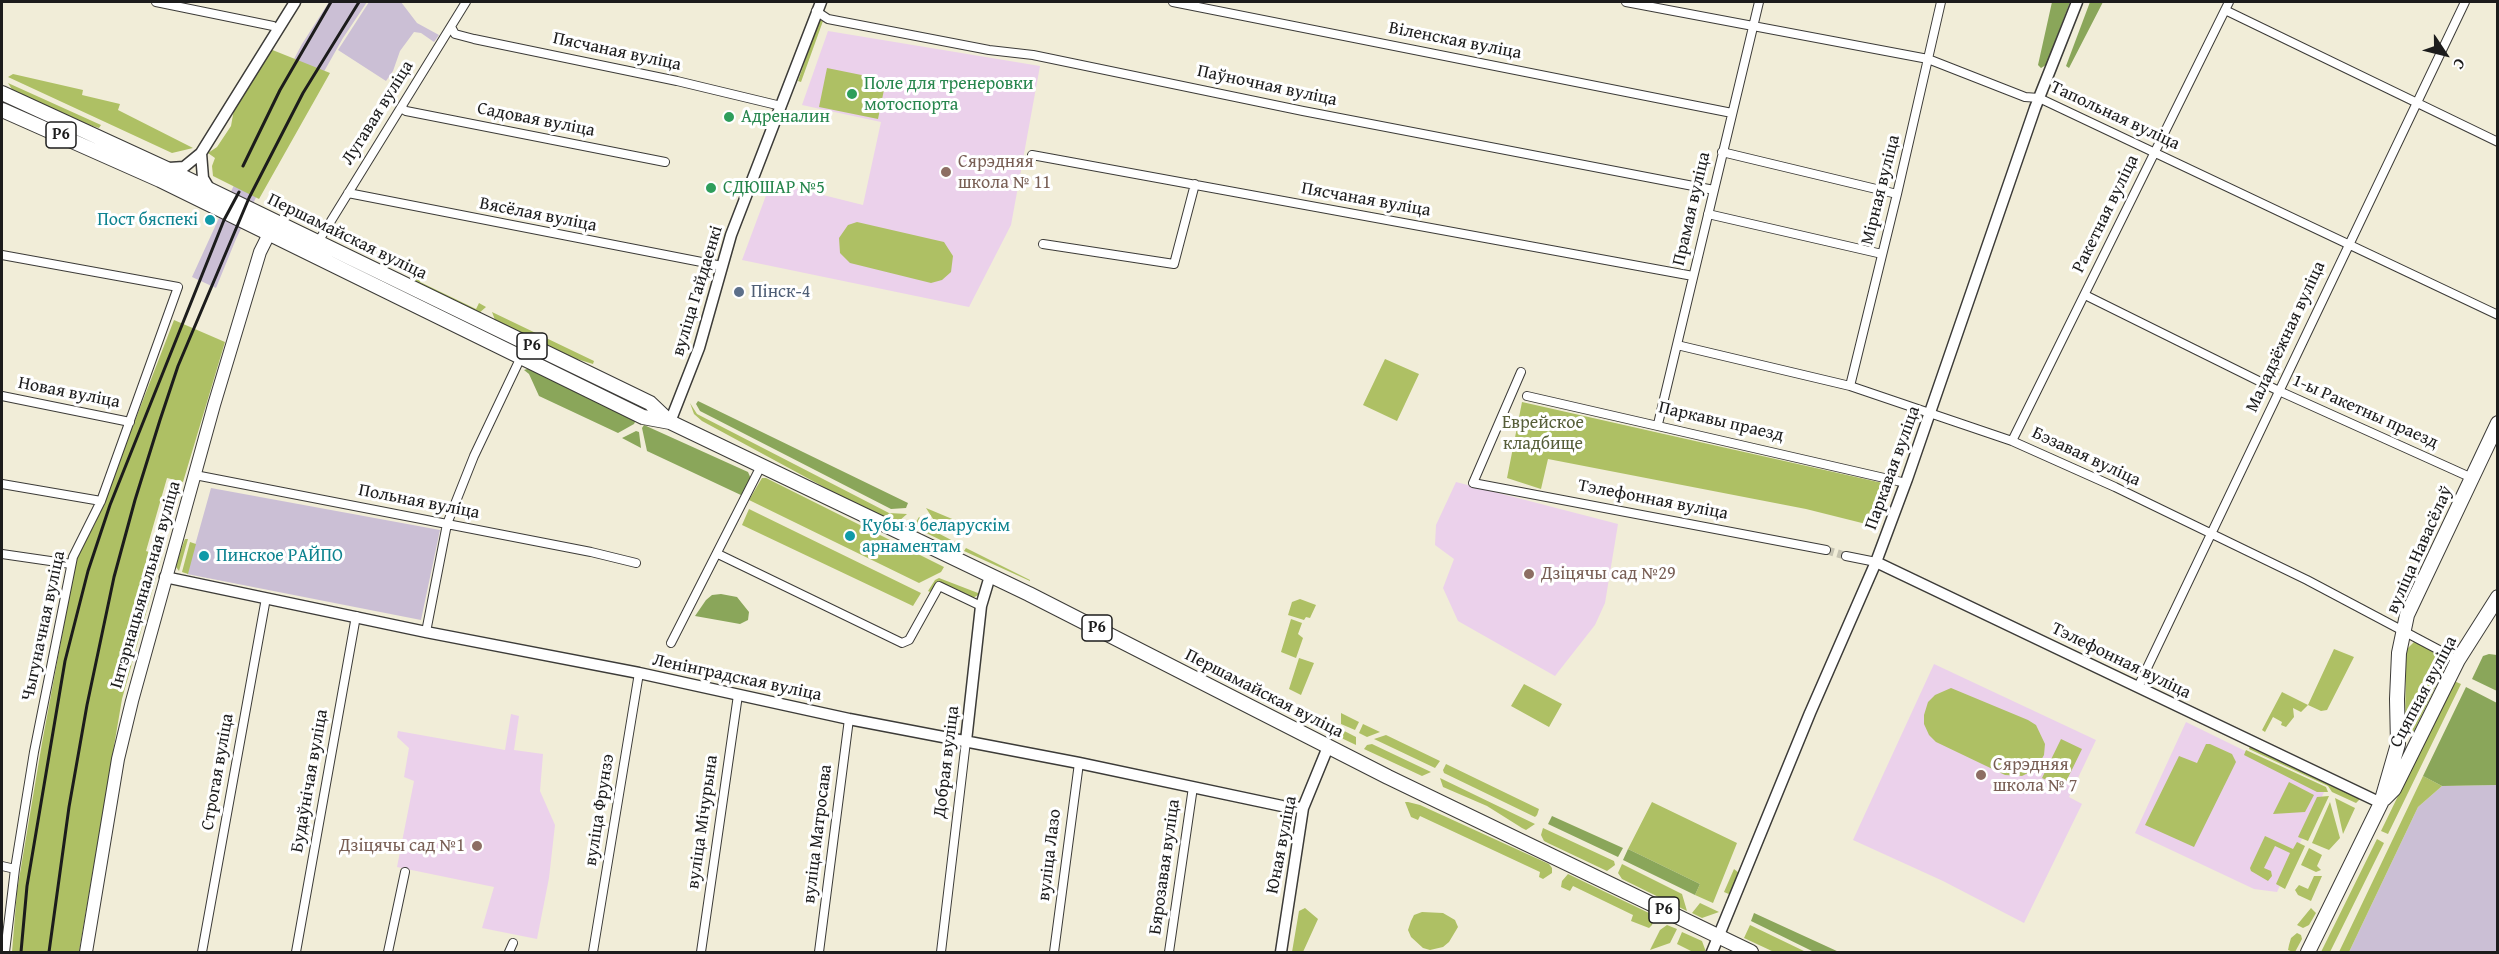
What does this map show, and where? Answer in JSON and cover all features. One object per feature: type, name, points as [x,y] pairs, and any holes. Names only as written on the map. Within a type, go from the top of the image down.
[{"type":"main road","name":"Першамайская вуліца","points":[[2,93],[165,168],[650,403],[670,422]]},
{"type":"main road","name":"Першамайская вуліца","points":[[2,110],[129,165],[644,417],[670,422],[990,576],[1328,747],[1751,952]]},
{"type":"main road","name":"Інтэрнацыянальная вуліца","points":[[86,952],[118,759],[165,577],[257,261],[270,234]]},
{"type":"main road","name":"вуліца Навасёлаў","points":[[2381,803],[2398,744],[2399,653],[2408,615],[2498,423]]},
{"type":"main road","name":"Сцяпная вуліца","points":[[2381,803],[2394,789],[2458,660],[2498,597]]},
{"type":"main road","points":[[2308,952],[2381,803]]},
{"type":"street","points":[[156,2],[273,26],[278,30]]},
{"type":"street","points":[[165,168],[184,167],[201,153],[296,2]]},
{"type":"street","name":"Лугавая вуліца","points":[[318,242],[466,2]]},
{"type":"street","name":"Віленская вуліца","points":[[1173,2],[1731,113]]},
{"type":"street","name":"Тапольная вуліца","points":[[1626,2],[1928,59],[2025,97],[2039,98],[2498,315]]},
{"type":"street","name":"Прамая вуліца","points":[[1658,424],[1759,2]]},
{"type":"street","name":"Мірная вуліца","points":[[1850,386],[1898,194],[1941,2]]},
{"type":"street","name":"Паркавая вуліца","points":[[1712,952],[1810,713],[1876,562],[1931,414],[2039,98],[2077,2]]},
{"type":"street","name":"Маладзёжная вуліца","points":[[2138,687],[2464,2]]},
{"type":"street","name":"вуліца Гайдаенкі","points":[[670,422],[699,348],[731,235],[818,6]]},
{"type":"street","name":"Паўночная вуліца","points":[[818,6],[828,19],[989,50],[1033,55],[1303,111],[1714,190]]},
{"type":"street","points":[[2227,6],[2416,103],[2498,142]]},
{"type":"street","name":"Ракетная вуліца","points":[[2012,441],[2227,6]]},
{"type":"street","name":"Пясчаная вуліца","points":[[451,27],[455,34],[474,39],[677,81],[781,106]]},
{"type":"street","name":"Садовая вуліца","points":[[401,108],[406,111],[665,162]]},
{"type":"street","points":[[1722,152],[1898,194]]},
{"type":"street","points":[[201,153],[203,178],[210,190]]},
{"type":"street","name":"Пясчаная вуліца","points":[[1032,155],[1694,276]]},
{"type":"street","points":[[1043,244],[1174,264],[1196,184]]},
{"type":"street","name":"Вясёлая вуліца","points":[[348,193],[722,266]]},
{"type":"street","points":[[1708,214],[1882,254]]},
{"type":"street","name":"Чыгуначная вуліца","points":[[2,255],[178,287],[101,501],[71,564],[34,752],[15,869],[5,952]]},
{"type":"street","name":"1-ы Ракетны праезд","points":[[2085,295],[2279,391],[2472,478]]},
{"type":"street","name":"Бэзавая вуліца","points":[[1677,345],[1850,386],[2012,441],[2115,487],[2404,629],[2458,660]]},
{"type":"street","points":[[426,632],[447,524],[474,456],[521,357]]},
{"type":"street","name":"Тэлефонная вуліца","points":[[1521,372],[1473,483],[1826,550]]},
{"type":"street","name":"Новая вуліца","points":[[2,396],[130,422]]},
{"type":"street","name":"Паркавы праезд","points":[[1527,396],[1658,424],[1906,483]]},
{"type":"street","points":[[671,643],[761,466]]},
{"type":"street","name":"Польная вуліца","points":[[195,474],[591,552],[636,563]]},
{"type":"street","points":[[2,484],[101,501]]},
{"type":"street","points":[[2,554],[71,564]]},
{"type":"street","points":[[718,554],[902,643],[909,640],[939,586],[981,606]]},
{"type":"street","name":"Тэлефонная вуліца","points":[[1846,556],[1876,562],[2381,803]]},
{"type":"street","name":"Добрая вуліца","points":[[941,952],[981,606],[990,576]]},
{"type":"street","name":"Ленінградская вуліца","points":[[165,577],[426,632],[639,673],[849,719],[1079,763],[1282,806],[1303,808]]},
{"type":"street","name":"Строгая вуліца","points":[[202,952],[266,598]]},
{"type":"street","name":"Будаўнічая вуліца","points":[[296,952],[356,616]]},
{"type":"street","name":"вуліца Фрунзэ","points":[[593,952],[639,673]]},
{"type":"street","name":"вуліца Мічурына","points":[[701,952],[738,695]]},
{"type":"street","name":"вуліца Матросава","points":[[819,952],[849,719]]},
{"type":"street","name":"Юная вуліца","points":[[1281,952],[1303,808],[1328,747]]},
{"type":"street","name":"вуліца Лазо","points":[[1054,952],[1079,763]]},
{"type":"street","name":"Бярозавая вуліца","points":[[1169,952],[1193,787]]},
{"type":"street","points":[[2,866],[15,869]]},
{"type":"street","points":[[388,952],[405,872]]},
{"type":"street","points":[[509,952],[513,943]]},
{"type":"shaded area","points":[[329,2],[367,2],[343,38],[275,158],[236,239],[216,288],[192,277],[277,91],[302,44]]},
{"type":"shaded area","points":[[369,2],[401,2],[417,23],[439,35],[434,42],[421,33],[414,32],[400,51],[393,71],[386,81],[338,50]]},
{"type":"shaded area","name":"Сярэдняя школа № 11","points":[[828,31],[1040,66],[1011,225],[969,307],[742,260],[771,182],[863,205],[881,122],[802,105]]},
{"type":"shaded area","name":"Дзіцячы сад №29","points":[[1456,482],[1618,524],[1605,603],[1595,625],[1555,676],[1458,621],[1443,588],[1454,559],[1435,545],[1436,525]]},
{"type":"shaded area","points":[[211,488],[440,530],[421,620],[187,574]]},
{"type":"shaded area","name":"Сярэдняя школа № 7","points":[[1934,664],[2096,740],[2069,797],[2082,804],[2024,923],[1943,881],[1853,840]]},
{"type":"shaded area","name":"Дзіцячы сад №1","points":[[511,714],[519,716],[514,750],[543,754],[540,791],[555,825],[549,878],[537,939],[482,928],[494,887],[397,867],[414,781],[404,777],[409,748],[397,737],[398,731],[505,750]]},
{"type":"shaded area","points":[[2186,722],[2325,790],[2277,892],[2254,889],[2135,833]]},
{"type":"shaded area","points":[[2497,785],[2497,952],[2349,952],[2418,807],[2442,786]]},
{"type":"green space","points":[[2052,2],[2070,2],[2046,65],[2041,68],[2038,65]]},
{"type":"green space","points":[[2090,2],[2103,2],[2069,68],[2066,66]]},
{"type":"green space","points":[[819,20],[823,21],[801,82],[798,81]]},
{"type":"green space","points":[[270,49],[330,73],[259,199],[213,176],[212,166],[215,158],[208,153],[217,147],[231,126],[234,109]]},
{"type":"green space","name":"Поле для тренеровки мотоспорта","points":[[827,68],[886,80],[878,119],[819,107]]},
{"type":"green space","points":[[13,74],[83,90],[82,95],[120,104],[118,110],[193,148],[172,153],[8,77]]},
{"type":"green space","points":[[8,83],[101,125],[99,128],[73,120],[13,91]]},
{"type":"green space","points":[[2,101],[160,171],[159,173],[2,104]]},
{"type":"green space","points":[[857,222],[944,242],[953,256],[951,272],[942,280],[931,283],[850,263],[840,253],[839,238],[848,225]]},
{"type":"green space","points":[[343,259],[644,406],[642,409],[341,262]]},
{"type":"green space","points":[[415,272],[423,275],[420,282],[476,309],[479,303],[486,307],[478,314],[410,279]]},
{"type":"green space","points":[[492,312],[594,361],[593,364],[570,357],[495,320]]},
{"type":"green space","points":[[174,320],[225,342],[183,482],[167,478],[146,551],[162,556],[122,699],[79,952],[12,952],[17,891],[77,555],[95,524]]},
{"type":"green space","points":[[1385,359],[1419,374],[1397,421],[1363,405]]},
{"type":"green space","points":[[530,368],[636,420],[634,424],[618,433],[539,396],[529,374],[524,370]]},
{"type":"green space","points":[[698,401],[908,503],[906,508],[891,509],[700,411],[696,404]]},
{"type":"green space","name":"Еврейское кладбище","points":[[1522,402],[1887,484],[1870,525],[1806,509],[1548,459],[1541,489],[1507,478]]},
{"type":"green space","points":[[690,403],[697,414],[889,513],[907,514],[899,521],[893,521],[835,493],[702,421],[694,414]]},
{"type":"green space","points":[[644,425],[748,472],[751,479],[743,496],[647,451],[642,428]]},
{"type":"green space","points":[[636,431],[639,432],[641,448],[622,438]]},
{"type":"green space","points":[[762,478],[944,567],[941,572],[919,583],[749,500]]},
{"type":"green space","points":[[926,508],[957,521],[957,525],[951,531],[946,531],[935,522]]},
{"type":"green space","points":[[749,509],[921,593],[913,606],[742,525]]},
{"type":"green space","points":[[919,517],[934,531],[957,543],[955,547],[920,530],[916,522]]},
{"type":"green space","points":[[185,539],[188,539],[179,571],[176,567],[177,560]]},
{"type":"green space","points":[[190,542],[196,544],[188,574],[182,572]]},
{"type":"green space","points":[[966,548],[1030,580],[1030,581],[964,551]]},
{"type":"green space","points":[[939,578],[978,593],[978,595],[973,598],[938,582],[930,592],[928,591]]},
{"type":"green space","points":[[712,595],[737,597],[749,612],[748,620],[740,624],[695,616],[706,600]]},
{"type":"green space","points":[[1300,599],[1316,605],[1310,618],[1306,617],[1304,620],[1288,615],[1292,602]]},
{"type":"green space","points":[[1291,619],[1302,623],[1298,634],[1303,638],[1296,658],[1281,652]]},
{"type":"green space","points":[[2415,641],[2443,657],[2446,665],[2414,731],[2408,735],[2405,733],[2406,654],[2407,649]]},
{"type":"green space","points":[[2334,649],[2354,657],[2327,710],[2321,711],[2308,705]]},
{"type":"green space","points":[[2497,655],[2497,691],[2472,679],[2483,656]]},
{"type":"green space","points":[[1299,658],[1314,663],[1301,695],[1289,689]]},
{"type":"green space","points":[[2454,681],[2461,684],[2388,834],[2381,831]]},
{"type":"green space","points":[[1524,684],[1562,704],[1549,727],[1511,706]]},
{"type":"green space","points":[[2466,687],[2497,703],[2497,785],[2442,786],[2423,776]]},
{"type":"green space","points":[[1951,688],[2036,725],[2045,744],[2044,755],[2036,769],[2022,776],[2005,775],[1936,742],[1929,735],[1924,724],[1924,715],[1928,702],[1935,695]]},
{"type":"green space","points":[[2282,692],[2308,705],[2301,712],[2293,708],[2294,717],[2286,727],[2273,717],[2265,732],[2262,730]]},
{"type":"green space","points":[[1341,713],[1359,722],[1355,730],[1341,724]]},
{"type":"green space","points":[[1321,719],[1356,737],[1356,745],[1312,724]]},
{"type":"green space","points":[[1363,724],[1380,732],[1367,737],[1359,733]]},
{"type":"green space","points":[[1386,735],[1440,761],[1435,768],[1374,739]]},
{"type":"green space","points":[[2061,739],[2082,749],[2063,788],[2042,778]]},
{"type":"green space","points":[[1372,744],[1431,772],[1422,776],[1364,749],[1367,745]]},
{"type":"green space","points":[[2206,744],[2232,754],[2236,762],[2194,847],[2145,825],[2179,756],[2197,763]]},
{"type":"green space","points":[[2250,746],[2359,800],[2356,803],[2332,792],[2328,786],[2249,749]]},
{"type":"green space","points":[[2246,750],[2326,787],[2328,792],[2317,792],[2244,755]]},
{"type":"green space","points":[[1446,764],[1539,809],[1537,815],[1535,817],[1444,773]]},
{"type":"green space","points":[[2423,776],[2442,786],[2418,807],[2349,952],[2339,952]]},
{"type":"green space","points":[[1440,778],[1535,824],[1526,830],[1487,806],[1443,787]]},
{"type":"green space","points":[[2289,782],[2314,795],[2305,812],[2273,814]]},
{"type":"green space","points":[[2329,796],[2308,841],[2298,837],[2317,797]]},
{"type":"green space","points":[[2335,798],[2355,808],[2343,834]]},
{"type":"green space","points":[[1405,802],[1420,805],[1549,864],[1552,873],[1543,879],[1539,877],[1540,872],[1420,816],[1418,820],[1411,817]]},
{"type":"green space","points":[[1652,802],[1737,843],[1713,903],[1695,895],[1700,884],[1628,849]]},
{"type":"green space","points":[[2330,802],[2340,838],[2329,850],[2312,843]]},
{"type":"green space","points":[[1552,816],[1623,848],[1618,857],[1548,824]]},
{"type":"green space","points":[[1543,828],[1614,861],[1615,865],[1607,871],[1544,841],[1541,835]]},
{"type":"green space","points":[[2265,836],[2293,849],[2297,842],[2305,846],[2285,889],[2276,884],[2290,853],[2275,846],[2264,868],[2271,871],[2272,876],[2268,881],[2251,871],[2250,868]]},
{"type":"green space","points":[[2377,839],[2384,843],[2330,952],[2321,952]]},
{"type":"green space","points":[[2309,848],[2322,855],[2317,866],[2321,870],[2316,872],[2301,865]]},
{"type":"green space","points":[[1628,849],[1700,884],[1695,895],[1623,860]]},
{"type":"green space","points":[[1622,864],[1682,894],[1687,911],[1622,879],[1618,873]]},
{"type":"green space","points":[[1734,869],[1739,873],[1731,895],[1724,892]]},
{"type":"green space","points":[[1568,874],[1651,914],[1654,919],[1652,925],[1649,928],[1631,921],[1633,915],[1573,886],[1570,891],[1561,887],[1562,881]]},
{"type":"green space","points":[[2314,876],[2322,876],[2311,901],[2298,895],[2295,890],[2299,885],[2308,889]]},
{"type":"green space","points":[[1700,903],[1719,912],[1702,918],[1692,913]]},
{"type":"green space","points":[[1305,908],[1318,919],[1303,952],[1292,952],[1299,911]]},
{"type":"green space","points":[[2311,908],[2316,913],[2309,925],[2303,928],[2297,925]]},
{"type":"green space","points":[[1422,912],[1443,913],[1455,920],[1458,927],[1443,947],[1430,950],[1423,948],[1411,937],[1408,930],[1411,921],[1414,915]]},
{"type":"green space","points":[[1754,913],[1839,952],[1814,952],[1751,921]]},
{"type":"green space","points":[[1667,925],[1677,929],[1670,943],[1650,950],[1660,930]]},
{"type":"green space","points":[[1750,925],[1806,952],[1774,952],[1744,938]]},
{"type":"green space","points":[[1682,932],[1702,941],[1706,952],[1693,952],[1677,944]]},
{"type":"green space","points":[[2297,933],[2302,939],[2293,952],[2288,950],[2289,945],[2291,938]]},
{"type":"tunnel","points":[[1826,550],[1846,556]]},
{"type":"railway","points":[[243,166],[280,90],[331,2]]},
{"type":"railway","points":[[49,952],[69,807],[87,705],[114,577],[160,420],[178,366],[249,198],[303,93],[359,2]]},
{"type":"railway","points":[[21,952],[27,886],[65,661],[88,571],[110,505],[224,220],[239,192]]},
{"type":"place","name":"Поле для тренеровки мотоспорта","points":[[852,94]]},
{"type":"place","name":"Адреналин","points":[[729,117]]},
{"type":"place","name":"Сярэдняя школа № 11","points":[[946,172]]},
{"type":"place","name":"СДЮШАР №5","points":[[711,188]]},
{"type":"place","name":"Пост бяспекі","points":[[210,220]]},
{"type":"place","name":"Пінск-4","points":[[739,292]]},
{"type":"place","name":"Кубы з беларускім арнаментам","points":[[850,536]]},
{"type":"place","name":"Пинское РАЙПО","points":[[204,556]]},
{"type":"place","name":"Дзіцячы сад №29","points":[[1529,574]]},
{"type":"place","name":"Сярэдняя школа № 7","points":[[1981,775]]},
{"type":"place","name":"Дзіцячы сад №1","points":[[477,846]]}]
